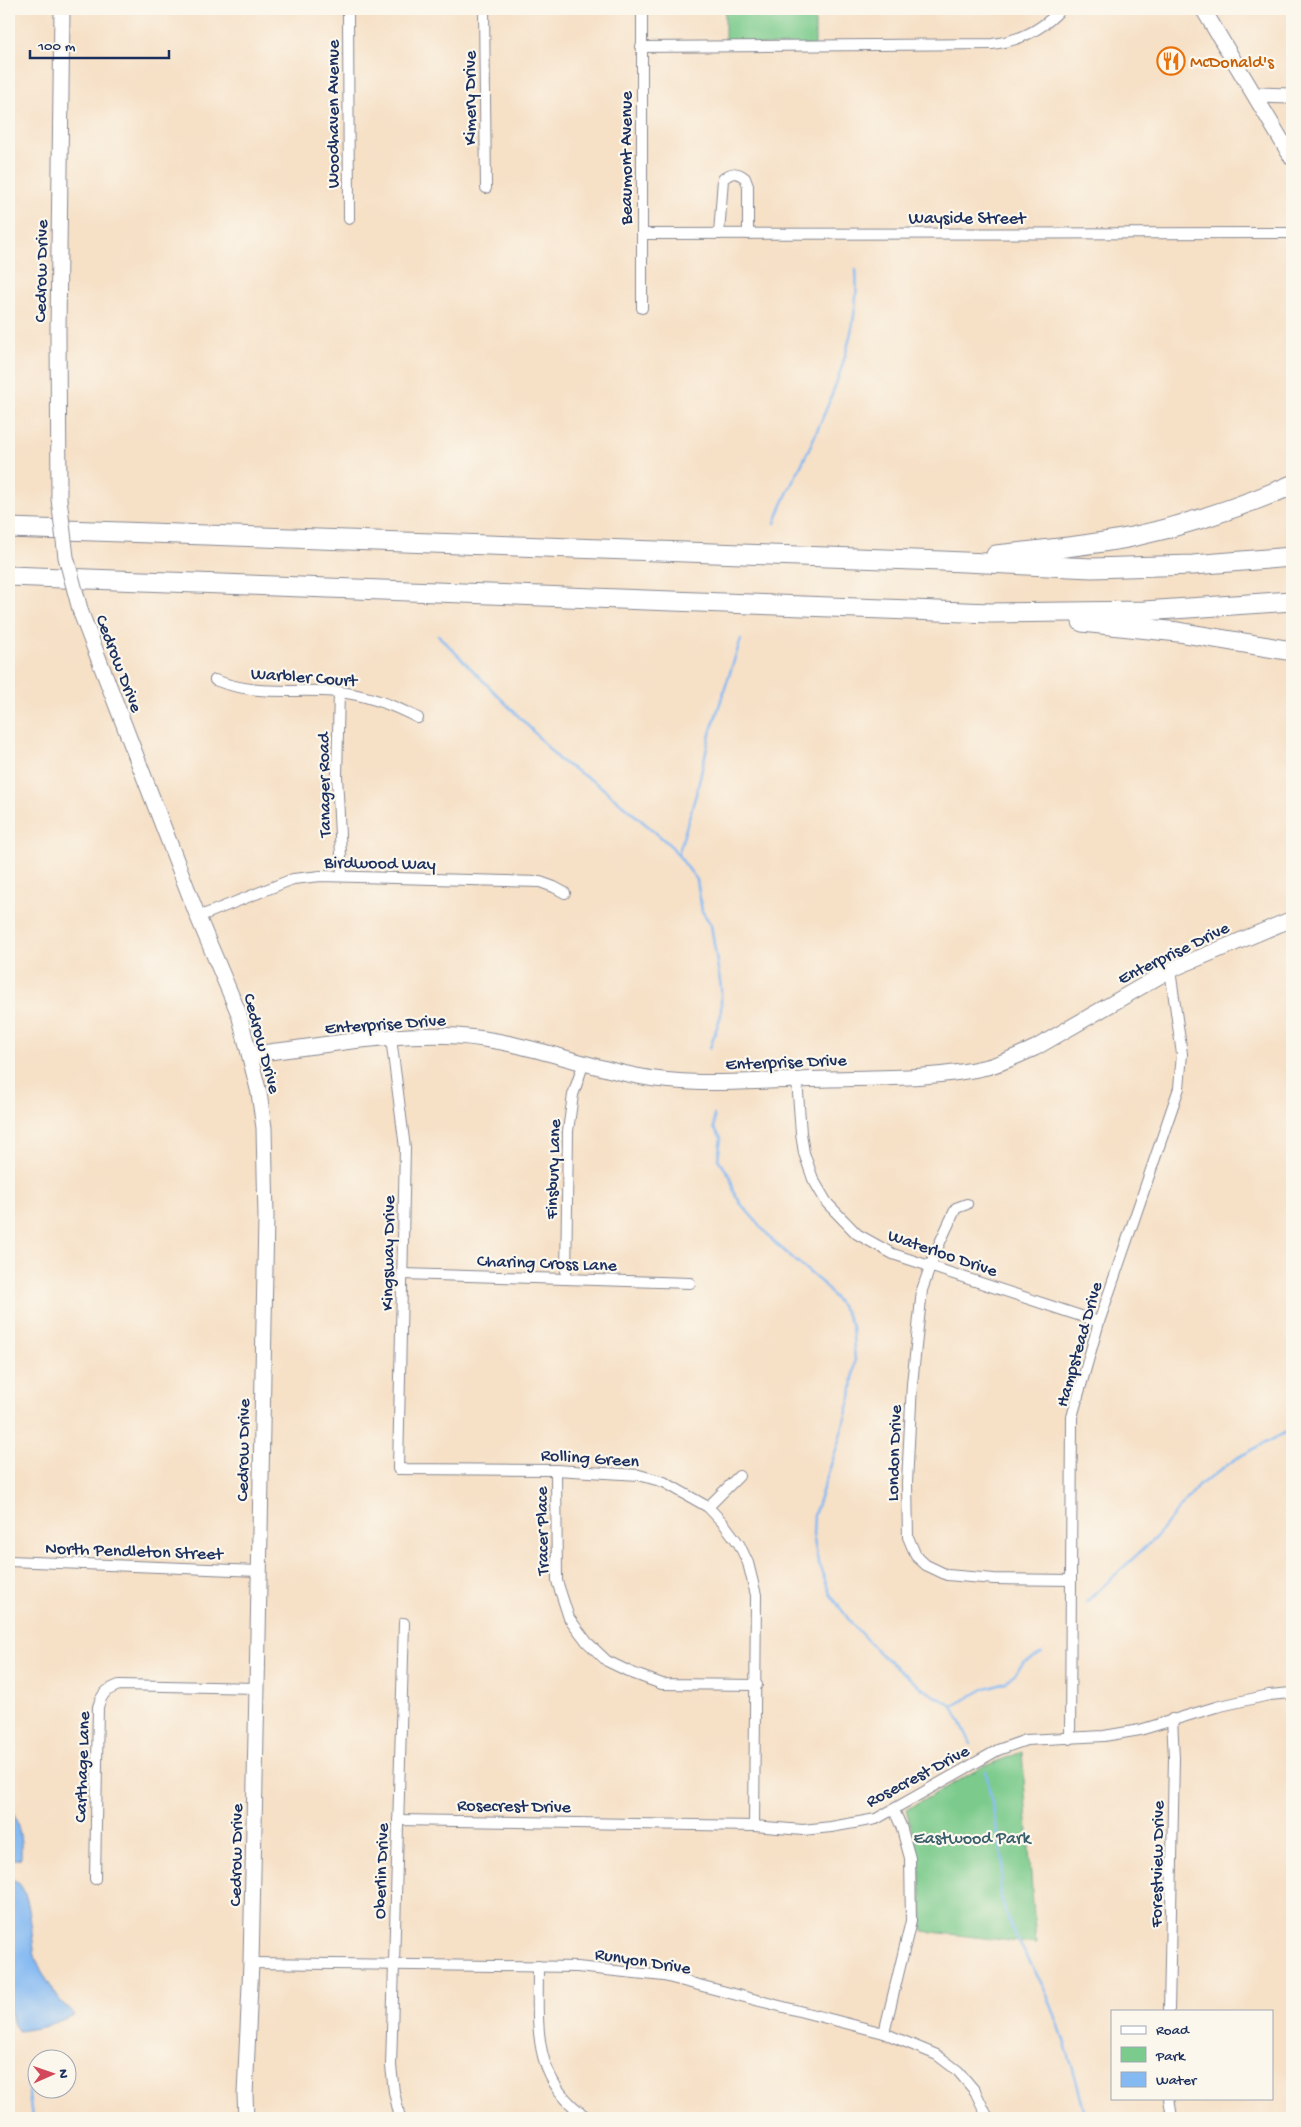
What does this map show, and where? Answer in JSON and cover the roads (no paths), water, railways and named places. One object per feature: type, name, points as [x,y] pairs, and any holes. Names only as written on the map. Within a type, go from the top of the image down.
[{"type":"highway","points":[[942,560],[1071,546],[1132,537],[1212,515],[1292,485]]},
{"type":"highway","points":[[9,528],[942,560],[1092,568],[1193,565],[1292,557]]},
{"type":"highway","points":[[9,576],[991,613],[1144,610],[1292,601]]},
{"type":"highway","points":[[991,613],[1147,628],[1292,652]]},
{"type":"street","name":"Cedrow Drive","points":[[62,9],[58,499],[66,557],[81,612],[198,917],[239,1014],[260,1092],[264,1128],[266,1162],[257,1688],[251,1963],[245,2095],[246,2118]]},
{"type":"street","name":"Woodhaven Avenue","points":[[348,9],[349,219]]},
{"type":"street","name":"Kimery Drive","points":[[484,9],[486,188]]},
{"type":"street","name":"Beaumont Avenue","points":[[642,9],[642,308]]},
{"type":"street","points":[[642,47],[992,44],[1025,36],[1046,23],[1061,9]]},
{"type":"street","points":[[1203,9],[1292,158]]},
{"type":"street","points":[[1255,95],[1292,96]]},
{"type":"street","points":[[719,234],[723,179],[730,174],[736,173],[745,178],[748,186],[748,234]]},
{"type":"street","name":"Wayside Street","points":[[642,234],[1292,232]]},
{"type":"street","name":"Warbler Court","points":[[214,680],[248,690],[339,692],[382,702],[418,718]]},
{"type":"street","name":"Tanager Road","points":[[339,692],[337,775],[342,876]]},
{"type":"street","name":"Birdwood Way","points":[[198,917],[294,879],[321,876],[540,882],[554,887],[565,894]]},
{"type":"street","name":"Enterprise Drive","points":[[251,1054],[391,1038],[436,1036],[484,1039],[531,1048],[637,1076],[684,1082],[940,1075],[988,1066],[1035,1048],[1170,970],[1292,918]]},
{"type":"street","name":"Hampstead Drive","points":[[1070,1739],[1072,1417],[1099,1322],[1179,1088],[1182,1054],[1170,970]]},
{"type":"street","name":"Kingsway Drive","points":[[391,1038],[405,1148],[398,1469]]},
{"type":"street","name":"Finsbury Lane","points":[[566,1279],[568,1131],[573,1096],[584,1062]]},
{"type":"street","name":"Waterloo Drive","points":[[797,1080],[804,1153],[814,1179],[827,1203],[846,1224],[870,1242],[892,1254],[1099,1322]]},
{"type":"street","name":"London Drive","points":[[967,1204],[956,1208],[930,1266],[922,1290],[912,1384],[907,1529],[911,1547],[926,1565],[947,1575],[994,1579],[1071,1580]]},
{"type":"street","name":"Charing Cross Lane","points":[[403,1274],[690,1283]]},
{"type":"street","name":"Rolling Green","points":[[398,1469],[556,1470],[641,1475],[664,1482],[708,1507],[739,1544],[750,1571],[756,1595],[757,1685],[754,1826]]},
{"type":"street","name":"Tracer Place","points":[[556,1470],[557,1581],[569,1618],[586,1642],[608,1660],[632,1673],[662,1684],[757,1685]]},
{"type":"street","points":[[708,1507],[739,1476]]},
{"type":"street","name":"North Pendleton Street","points":[[9,1561],[258,1571]]},
{"type":"street","name":"Oberlin Drive","points":[[400,2118],[391,2066],[404,1623]]},
{"type":"street","name":"Carthage Lane","points":[[95,1879],[98,1707],[101,1695],[108,1689],[119,1685],[257,1688]]},
{"type":"street","name":"Rosecrest Drive","points":[[398,1820],[754,1826],[803,1830],[831,1827],[876,1819],[998,1750],[1026,1740],[1070,1739],[1140,1730],[1172,1718],[1260,1697],[1292,1693]]},
{"type":"street","name":"Forestview Drive","points":[[1170,2010],[1174,1758],[1172,1718]]},
{"type":"street","points":[[884,2033],[911,1921],[910,1858],[901,1826],[894,1810]]},
{"type":"street","name":"Runyon Drive","points":[[251,1963],[577,1967],[664,1976],[884,2033],[937,2054],[958,2071],[975,2091],[988,2118]]},
{"type":"street","points":[[538,1966],[538,2037],[545,2066],[557,2089],[566,2100],[588,2118]]},
{"type":"street","points":[[1169,2100],[1172,2118]]},
{"type":"water","points":[[9,1804],[19,1830],[21,1858],[9,1861]]},
{"type":"water","points":[[9,1878],[17,1882],[23,1890],[27,1901],[37,1962],[59,1999],[75,2015],[44,2027],[19,2031],[14,2025],[9,2010]]},
{"type":"waterway","points":[[775,523],[826,410],[843,364],[854,316],[856,270]]},
{"type":"waterway","points":[[438,635],[559,760],[599,785],[655,832],[672,847],[697,880],[702,911],[711,925],[721,988],[721,1015],[710,1048]]},
{"type":"waterway","points":[[678,855],[697,791],[710,734],[741,639]]},
{"type":"waterway","points":[[714,1115],[714,1128],[721,1138],[718,1159],[730,1176],[734,1192],[741,1204],[774,1242],[823,1284],[845,1311],[852,1326],[855,1361],[851,1397],[837,1447],[814,1515],[813,1534],[818,1562],[830,1594],[852,1624],[879,1653],[923,1689],[953,1706],[971,1744]]},
{"type":"waterway","points":[[1086,1602],[1155,1538],[1198,1486],[1240,1456],[1292,1429]]},
{"type":"waterway","points":[[953,1706],[986,1688],[1006,1682],[1024,1663],[1042,1653]]},
{"type":"waterway","points":[[986,1772],[1003,1861],[1001,1895],[1004,1909],[1041,1982],[1059,2025],[1086,2118]]},
{"type":"waterway","points":[[27,2078],[32,2118]]},
{"type":"place","name":"McDonald's","points":[[1171,61]]},
{"type":"park label","name":"Eastwood Park","points":[[972,1837]]}]
